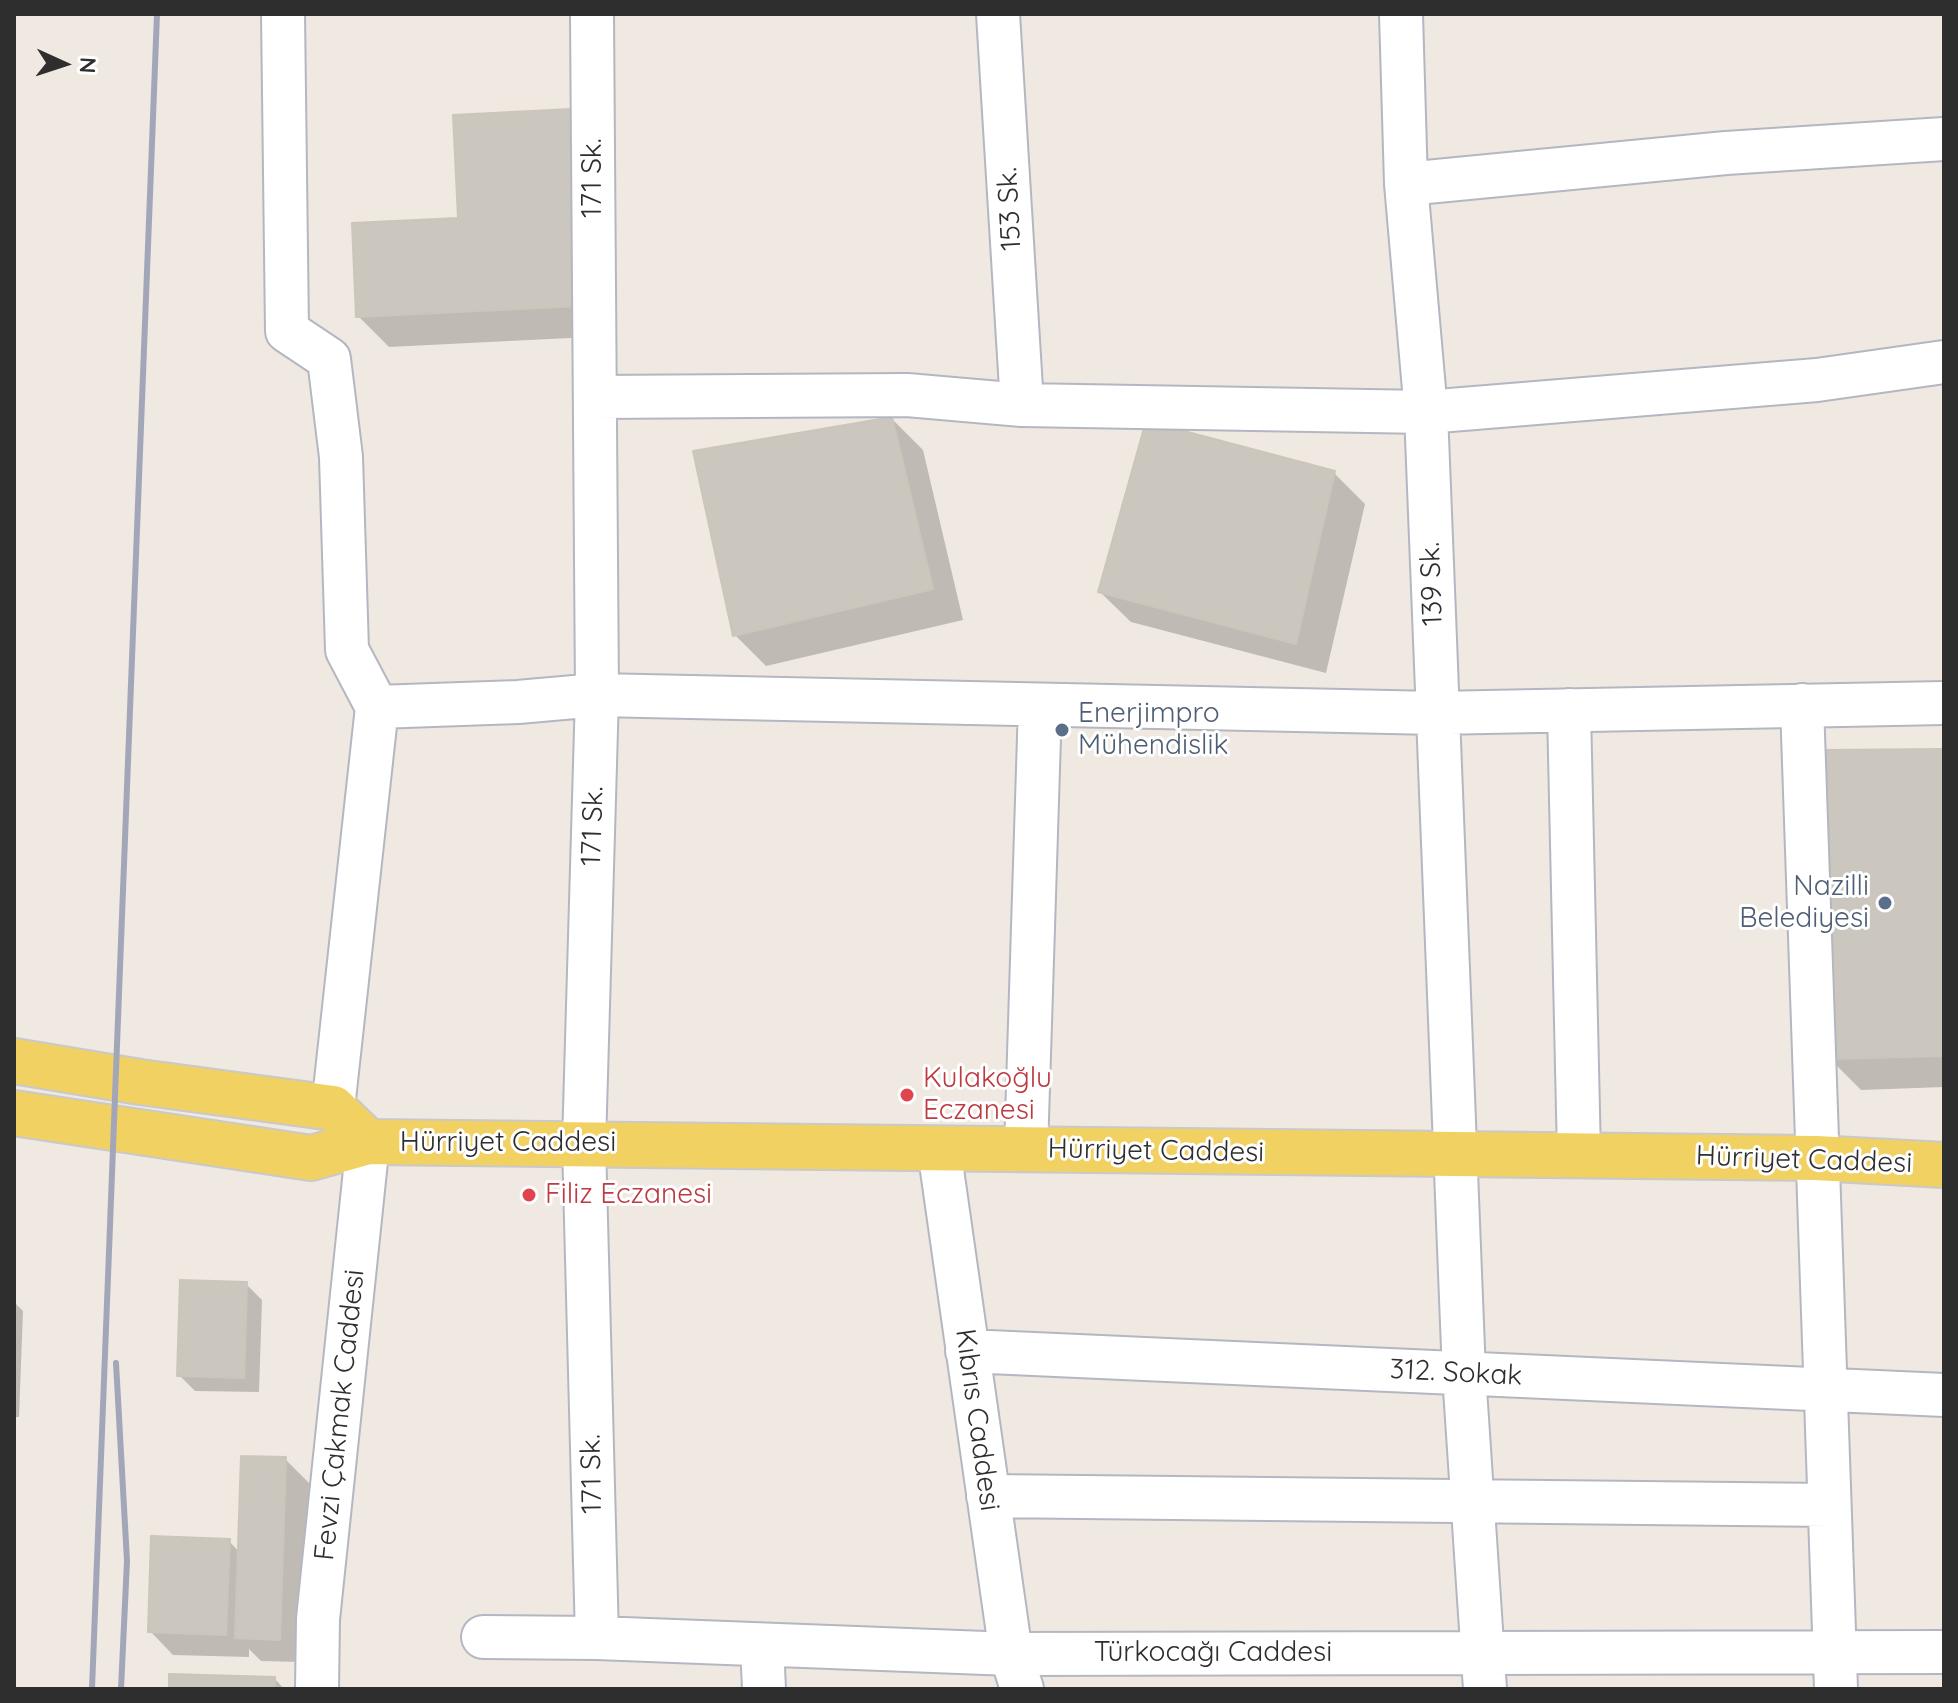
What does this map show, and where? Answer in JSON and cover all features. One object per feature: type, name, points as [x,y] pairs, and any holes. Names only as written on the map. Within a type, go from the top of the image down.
[{"type":"main road","points":[[14,1061],[140,1082],[333,1108]]},
{"type":"main road","name":"Hürriyet Caddesi","points":[[333,1108],[368,1142]]},
{"type":"main road","name":"Hürriyet Caddesi","points":[[14,1113],[311,1158],[368,1142],[1816,1158],[1944,1165]]},
{"type":"street","points":[[283,14],[287,331],[329,359],[341,457],[347,650],[377,707],[333,1108]]},
{"type":"street","name":"171 Sk.","points":[[592,14],[597,695],[584,1144],[597,1638]]},
{"type":"street","name":"153 Sk.","points":[[998,14],[1022,405]]},
{"type":"street","name":"139 Sk.","points":[[1401,14],[1406,184],[1426,412],[1464,1374],[1484,1671]]},
{"type":"street","points":[[1406,184],[1726,153],[1944,139]]},
{"type":"street","points":[[595,397],[907,395],[1022,405],[1426,412],[1817,380],[1944,362]]},
{"type":"street","points":[[377,707],[518,702],[597,695],[1436,713],[1944,703]]},
{"type":"street","points":[[1026,1150],[1040,705]]},
{"type":"street","points":[[1802,705],[1836,1671]]},
{"type":"street","points":[[1569,710],[1579,1156]]},
{"type":"street","name":"Fevzi Çakmak Caddesi","points":[[317,1689],[318,1619],[368,1142]]},
{"type":"street","name":"Kıbrıs Caddesi","points":[[939,1149],[1016,1671]]},
{"type":"street","name":"312. Sokak","points":[[967,1351],[1944,1395]]},
{"type":"street","points":[[988,1496],[1829,1505]]},
{"type":"street","name":"Türkocağı Caddesi","points":[[483,1637],[762,1645],[1016,1671],[1836,1671],[1944,1652]]},
{"type":"street","points":[[762,1645],[764,1689]]},
{"type":"building","points":[[571,109],[580,306],[356,317],[352,223],[458,218],[453,115]]},
{"type":"building","points":[[892,417],[933,589],[733,636],[693,451]]},
{"type":"building","points":[[1146,421],[1335,471],[1296,644],[1098,592]]},
{"type":"building","name":"Nazilli Belediyesi","points":[[1944,749],[1944,1056],[1828,1059],[1825,750]]},
{"type":"building","points":[[180,1280],[247,1282],[244,1378],[177,1376]]},
{"type":"building","points":[[241,1456],[286,1457],[280,1640],[235,1638]]},
{"type":"building","points":[[151,1536],[230,1539],[226,1635],[148,1632]]},
{"type":"building","points":[[169,1674],[275,1677],[275,1689],[169,1689]]},
{"type":"railway","points":[[92,1689],[157,14]]},
{"type":"railway","points":[[116,1363],[127,1561],[121,1689]]},
{"type":"place","name":"Enerjimpro Mühendislik","points":[[1062,730]]},
{"type":"place","name":"Nazilli Belediyesi","points":[[1885,903]]},
{"type":"place","name":"Kulakoğlu Eczanesi","points":[[907,1095]]},
{"type":"place","name":"Filiz Eczanesi","points":[[529,1195]]}]
